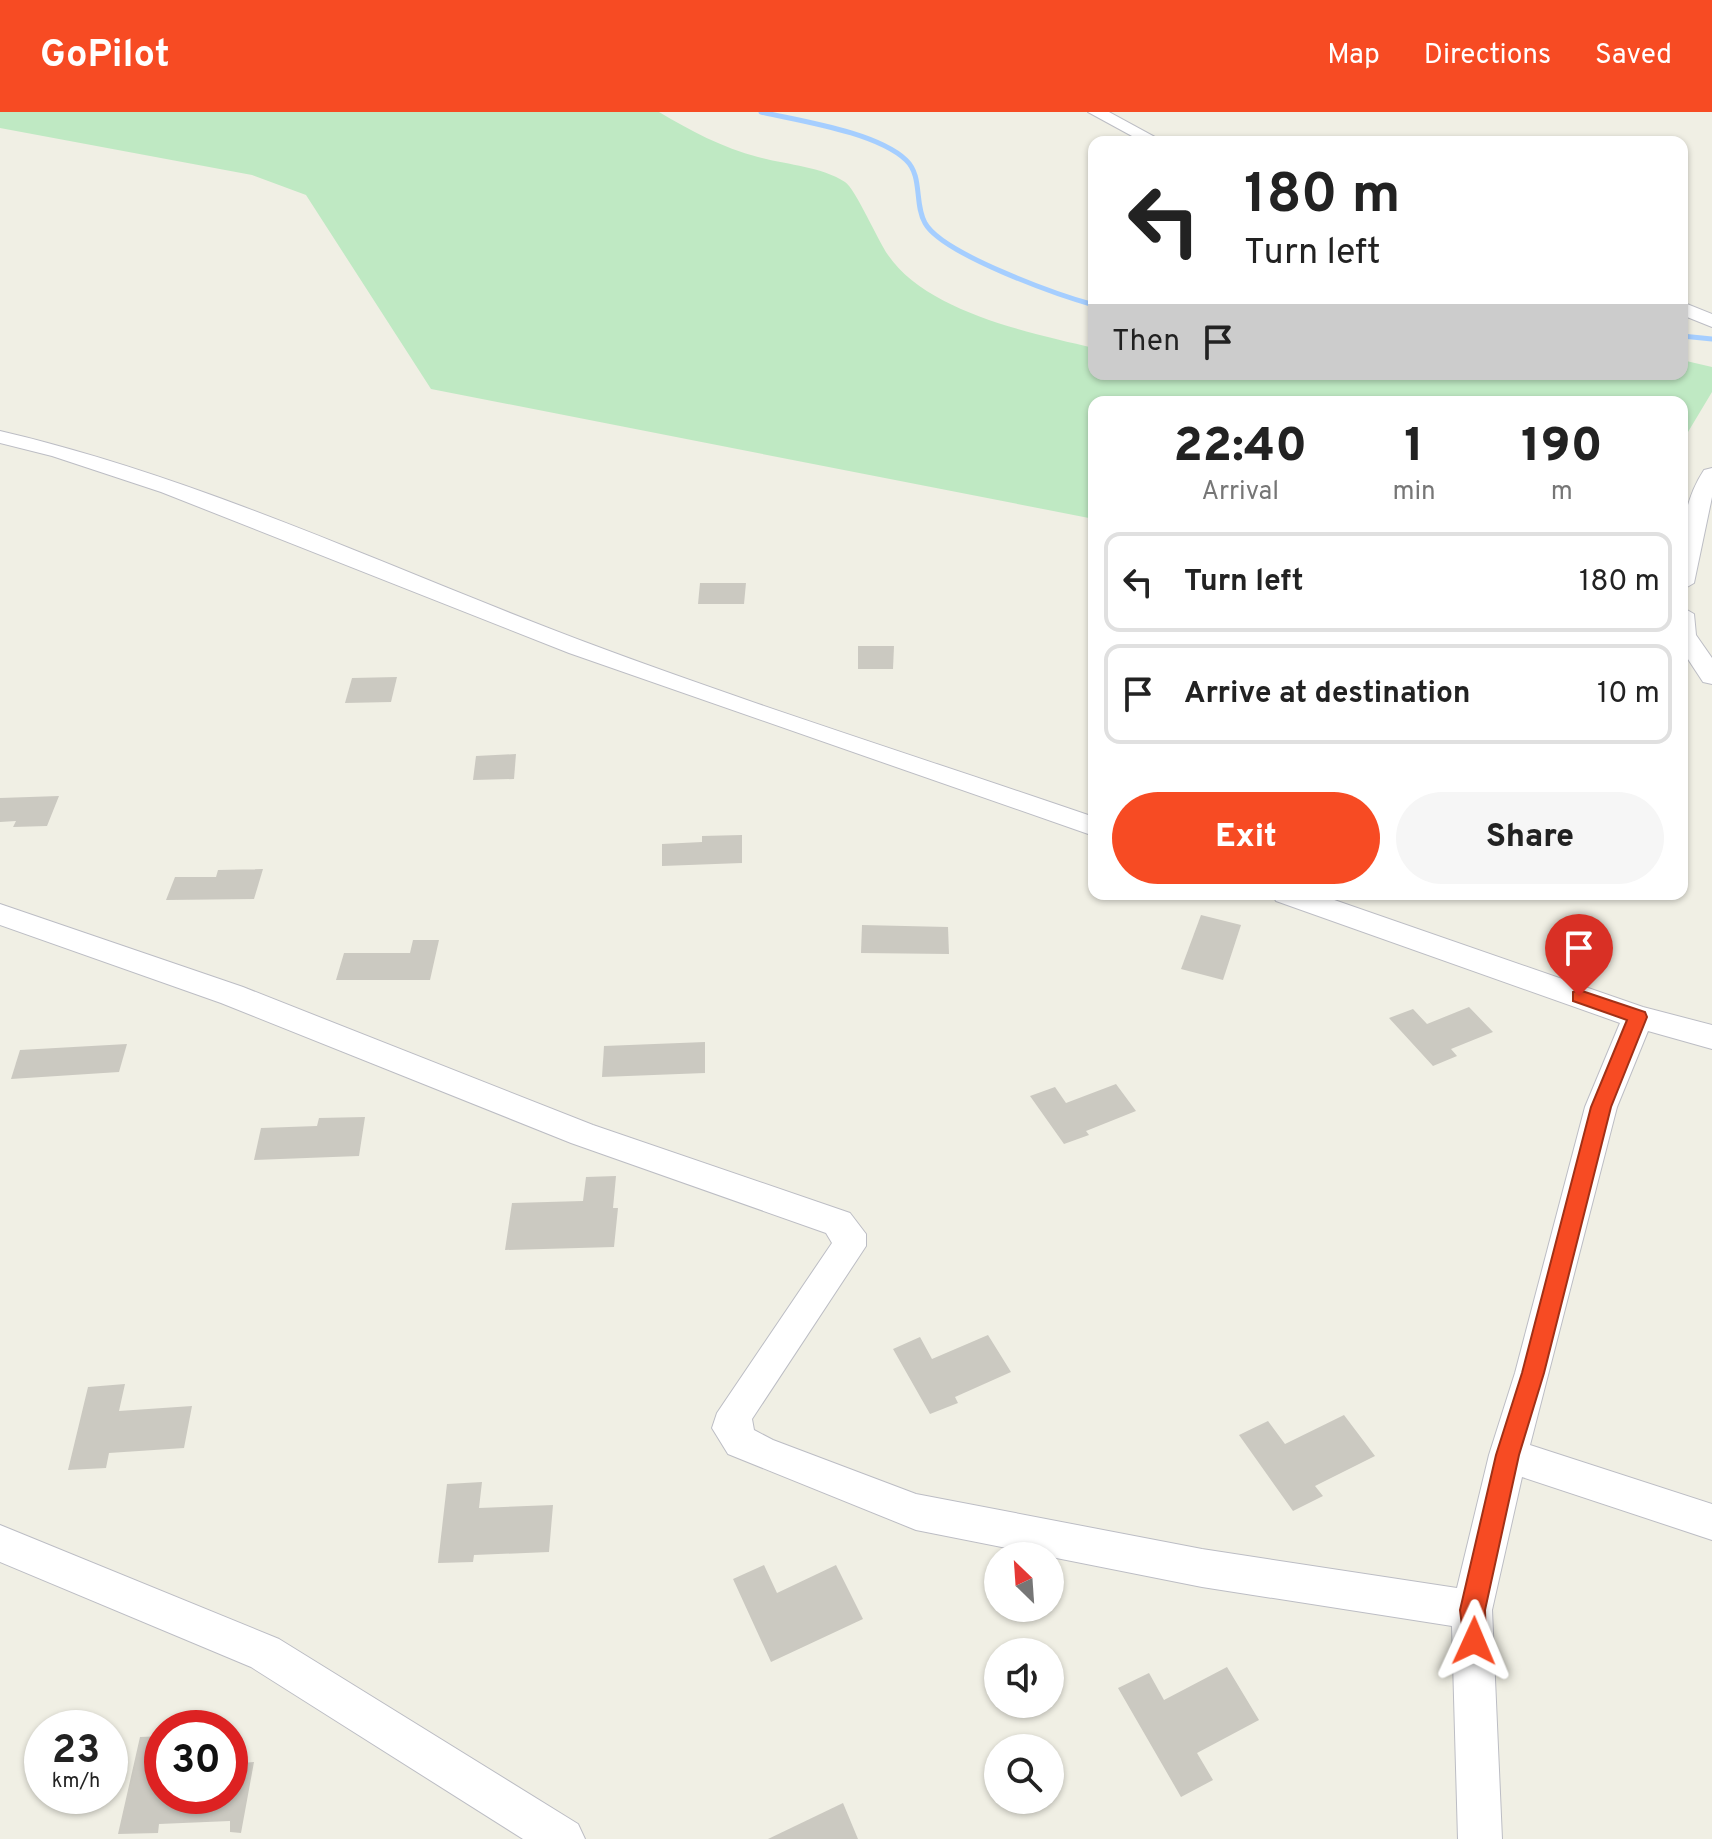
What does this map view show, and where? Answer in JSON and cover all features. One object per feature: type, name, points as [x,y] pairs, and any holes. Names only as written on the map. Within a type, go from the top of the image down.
[{"type":"street","points":[[1096,112],[1144,136]]},
{"type":"street","points":[[1688,311],[1712,321]]},
{"type":"street","points":[[0,437],[59,451],[169,487],[578,648],[1088,825]]},
{"type":"street","points":[[1688,551],[1697,504],[1712,475]]},
{"type":"street","points":[[1688,641],[1712,676]]},
{"type":"street","points":[[1303,900],[1638,1017],[1712,1037]]},
{"type":"street","points":[[0,914],[232,995],[582,1134],[838,1223],[849,1234],[849,1246],[735,1413],[731,1428],[741,1442],[760,1452],[916,1512],[1202,1568],[1472,1610]]},
{"type":"street","points":[[1480,1839],[1472,1610],[1508,1455],[1533,1373],[1601,1107],[1638,1017]]},
{"type":"street","points":[[1508,1455],[1712,1522]]},
{"type":"street","points":[[0,1543],[265,1653],[537,1832]]},
{"type":"green space","points":[[0,112],[659,112],[732,149],[814,169],[845,182],[855,194],[888,255],[905,275],[953,306],[1011,327],[1088,347],[1088,380],[1688,380],[1688,361],[1712,367],[1712,392],[1688,432],[1688,396],[1088,396],[1088,518],[431,389],[306,195],[252,175],[0,128]]},
{"type":"building","points":[[700,583],[746,583],[744,604],[698,604]]},
{"type":"building","points":[[858,646],[894,646],[893,669],[858,669]]},
{"type":"building","points":[[397,677],[391,702],[345,703],[352,678]]},
{"type":"building","points":[[516,754],[514,779],[473,780],[476,756]]},
{"type":"building","points":[[59,796],[47,826],[13,827],[16,821],[0,822],[0,798]]},
{"type":"building","points":[[742,835],[742,863],[662,866],[662,844],[702,842],[702,836]]},
{"type":"building","points":[[263,869],[254,899],[166,900],[175,877],[216,877],[218,870]]},
{"type":"building","points":[[1201,915],[1241,925],[1223,980],[1181,969]]},
{"type":"building","points":[[862,925],[948,927],[949,954],[861,953]]},
{"type":"building","points":[[413,940],[439,940],[430,980],[336,980],[344,953],[410,953]]},
{"type":"building","points":[[1469,1007],[1493,1032],[1451,1049],[1457,1056],[1433,1066],[1389,1018],[1413,1009],[1427,1024]]},
{"type":"building","points":[[705,1042],[705,1073],[602,1077],[604,1046]]},
{"type":"building","points":[[127,1044],[119,1072],[11,1079],[20,1050]]},
{"type":"building","points":[[1116,1084],[1136,1111],[1086,1131],[1089,1135],[1064,1144],[1030,1096],[1055,1087],[1066,1103]]},
{"type":"building","points":[[365,1117],[359,1156],[254,1160],[261,1128],[317,1126],[319,1118]]},
{"type":"building","points":[[616,1176],[613,1208],[618,1208],[614,1247],[505,1250],[512,1203],[583,1201],[586,1177]]},
{"type":"building","points":[[988,1335],[1011,1372],[955,1397],[958,1403],[930,1414],[893,1349],[920,1337],[932,1359]]},
{"type":"building","points":[[125,1384],[119,1411],[192,1406],[184,1448],[109,1453],[106,1468],[68,1470],[88,1387]]},
{"type":"building","points":[[1344,1415],[1375,1456],[1315,1486],[1323,1496],[1293,1511],[1239,1435],[1268,1421],[1285,1444]]},
{"type":"building","points":[[482,1482],[479,1508],[553,1505],[549,1552],[474,1555],[473,1562],[438,1563],[447,1484]]},
{"type":"building","points":[[764,1565],[777,1593],[836,1565],[863,1619],[771,1662],[733,1579]]},
{"type":"building","points":[[1227,1667],[1259,1720],[1197,1753],[1213,1780],[1181,1797],[1118,1688],[1149,1673],[1164,1700]]},
{"type":"building","points":[[140,1737],[144,1737],[144,1814],[244,1814],[241,1833],[230,1832],[230,1821],[159,1824],[158,1833],[118,1834],[123,1814],[128,1814],[128,1790]]},
{"type":"building","points":[[248,1762],[254,1762],[248,1795]]},
{"type":"building","points":[[843,1803],[858,1839],[768,1839]]},
{"type":"waterway","points":[[761,112],[837,129],[893,150],[906,160],[915,174],[922,215],[936,235],[1002,272],[1088,303]]},
{"type":"waterway","points":[[1688,337],[1712,339]]},
{"type":"route","points":[[1474,1641],[1472,1610],[1508,1455],[1533,1373],[1601,1107],[1638,1017],[1579,996]]}]
